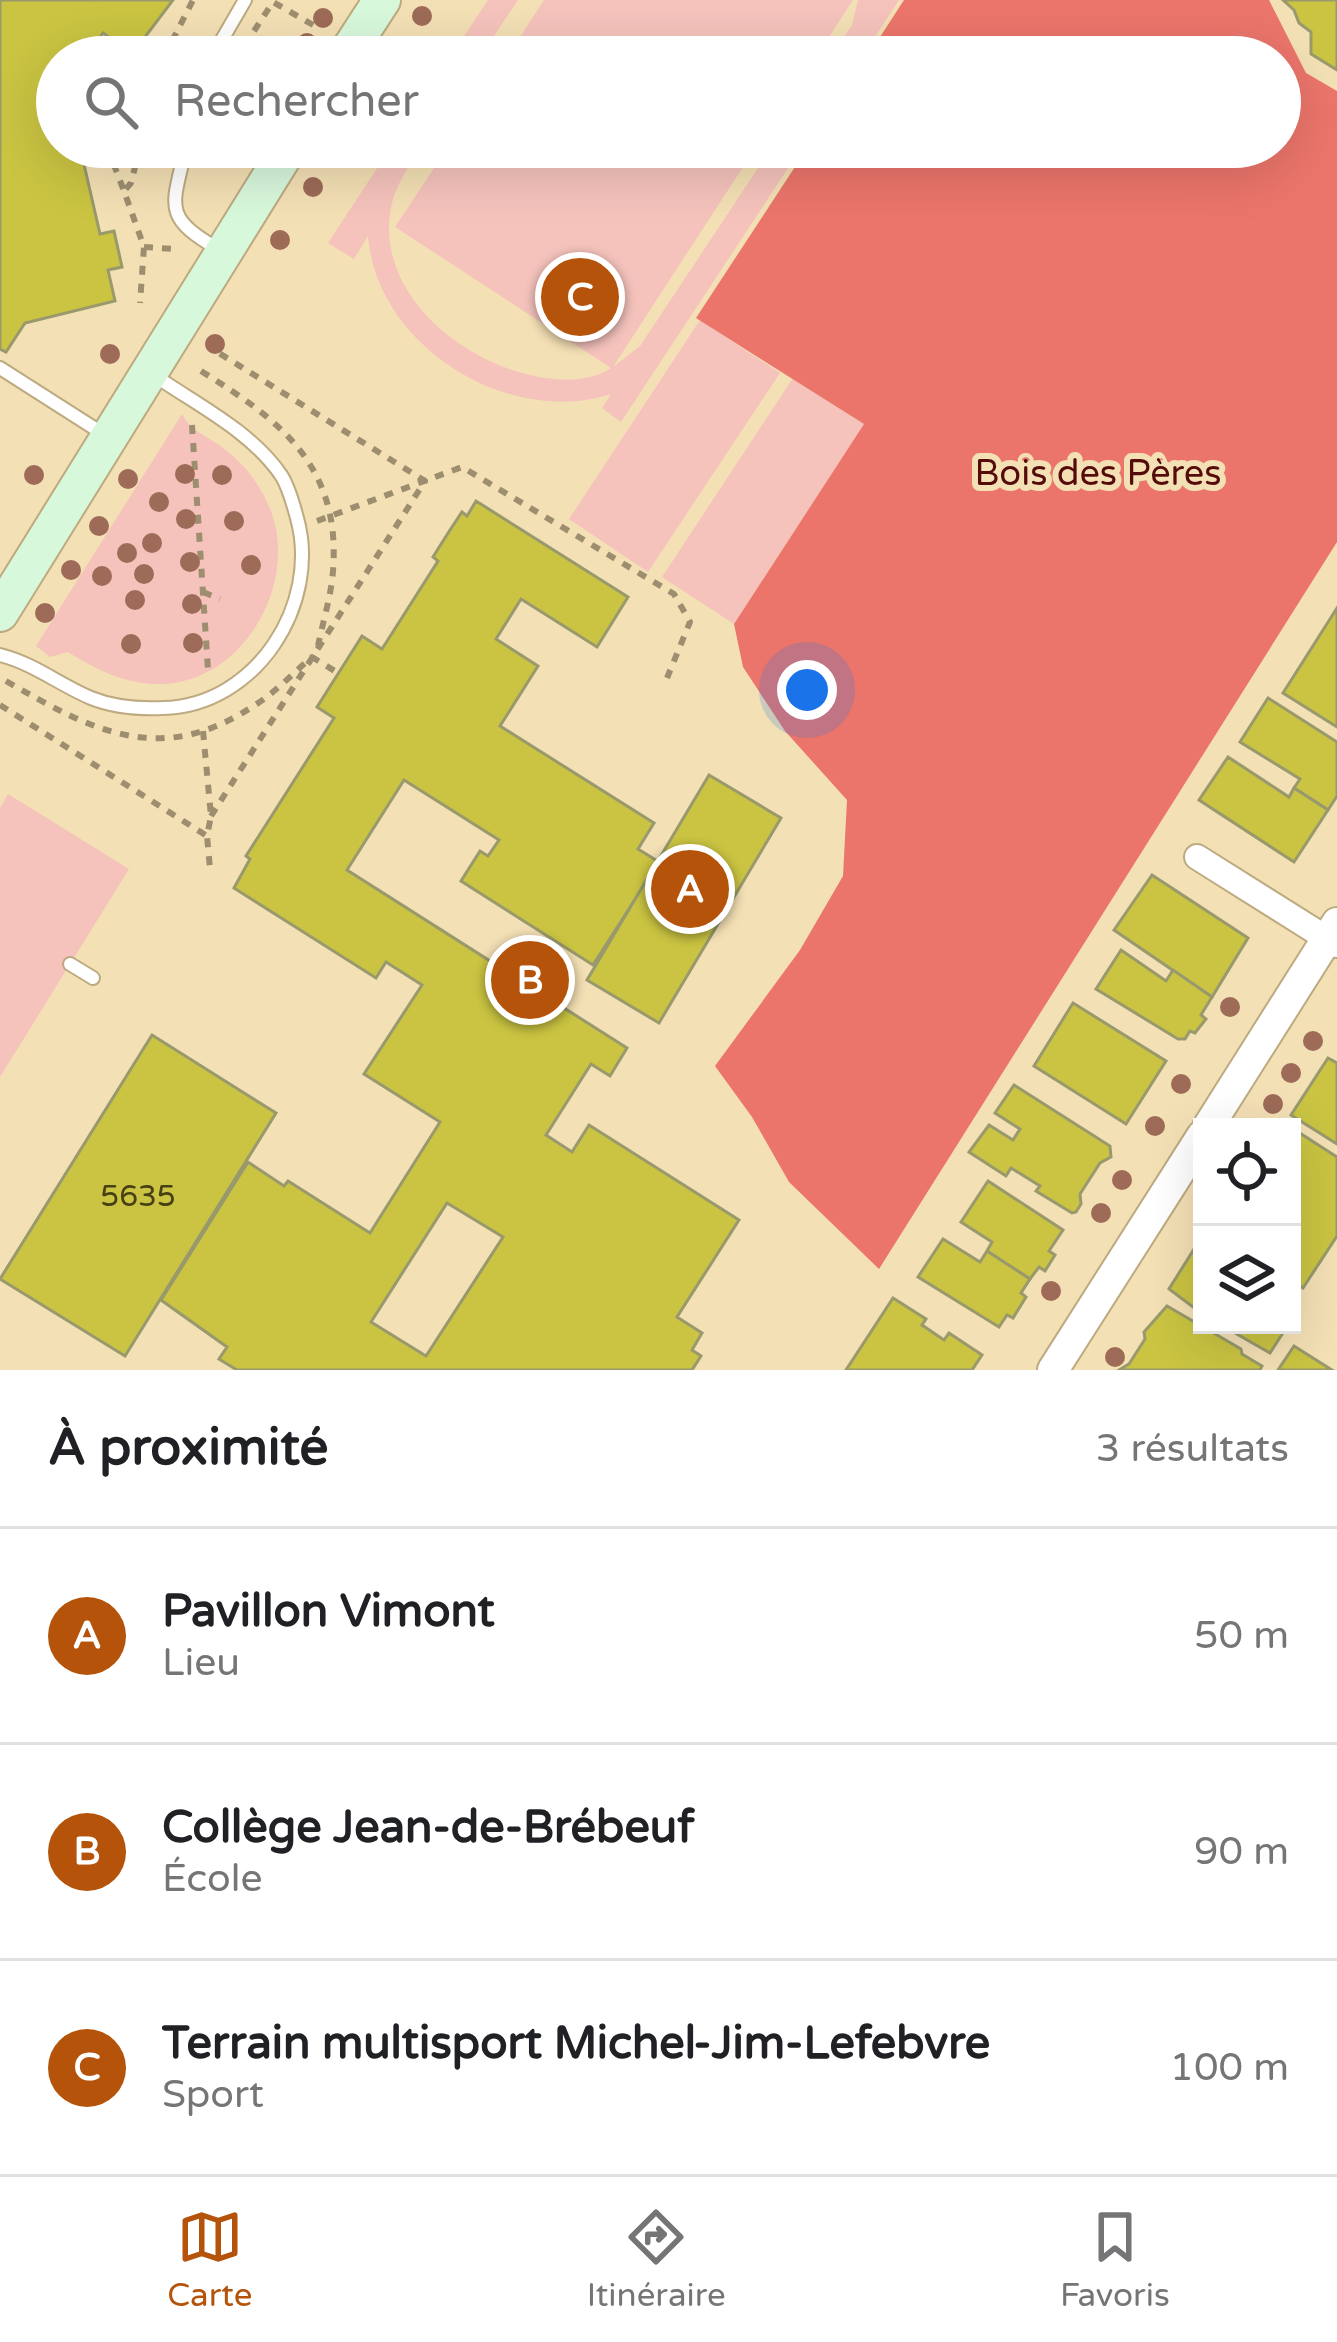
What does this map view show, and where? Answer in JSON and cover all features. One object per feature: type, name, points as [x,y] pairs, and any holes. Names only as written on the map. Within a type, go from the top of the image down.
[{"type":"main road","points":[[359,36],[382,0]]},
{"type":"main road","points":[[0,613],[277,168]]},
{"type":"street","points":[[1197,856],[1334,936],[1214,1118]]},
{"type":"street","points":[[1053,1370],[1193,1150]]},
{"type":"lane","points":[[224,36],[245,0]]},
{"type":"lane","points":[[182,168],[174,203],[178,220],[224,253]]},
{"type":"lane","points":[[0,368],[111,439]]},
{"type":"lane","points":[[0,655],[94,699],[128,707],[184,707],[217,694],[259,664],[292,616],[303,556],[299,526],[282,476],[244,436],[149,372]]},
{"type":"lane","points":[[70,964],[92,978]]},
{"type":"path","points":[[172,36],[193,0]]},
{"type":"path","points":[[252,36],[274,2],[315,26]]},
{"type":"path","points":[[115,168],[144,247],[140,303]]},
{"type":"path","points":[[124,191],[135,168]]},
{"type":"path","points":[[144,247],[175,249]]},
{"type":"path","points":[[214,350],[425,481]]},
{"type":"path","points":[[191,413],[208,670]]},
{"type":"path","points":[[331,517],[462,467],[674,594],[690,622],[667,678]]},
{"type":"path","points":[[211,816],[425,481]]},
{"type":"path","points":[[203,592],[220,599]]},
{"type":"path","points":[[312,657],[338,674]]},
{"type":"path","points":[[0,705],[207,836]]},
{"type":"path","points":[[202,727],[211,816],[207,836],[210,868]]},
{"type":"shaded area","points":[[488,0],[518,0],[494,36],[464,36]]},
{"type":"shaded area","points":[[544,0],[853,0],[830,36],[521,36]]},
{"type":"shaded area","points":[[858,0],[899,0],[876,36],[845,36]]},
{"type":"shaded area","points":[[377,168],[407,168],[392,205],[390,245],[398,273],[413,299],[433,322],[483,358],[539,377],[585,378],[611,368],[395,227],[434,168],[742,168],[613,367],[640,346],[758,168],[788,168],[621,422],[602,408],[611,394],[571,401],[531,399],[491,388],[454,369],[421,343],[395,311],[377,275],[368,236],[354,259],[328,243]]},
{"type":"shaded area","points":[[700,320],[780,373],[648,572],[569,519]]},
{"type":"shaded area","points":[[793,378],[864,424],[734,624],[662,577]]},
{"type":"shaded area","points":[[182,414],[242,465],[272,514],[277,571],[257,625],[217,666],[192,679],[163,684],[113,676],[68,652],[50,657],[36,646]]},
{"type":"shaded area","points":[[8,794],[129,869],[0,1077],[0,808]]},
{"type":"green space","name":"Bois des Pères","points":[[904,0],[1269,0],[1287,36],[881,36]]},
{"type":"green space","name":"Bois des Pères","points":[[1301,63],[1306,73],[1337,91],[1337,542],[879,1269],[789,1182],[752,1117],[715,1066],[800,950],[843,876],[847,800],[785,731],[743,667],[734,624],[864,424],[696,318],[794,168],[1301,168]]},
{"type":"building","points":[[0,0],[173,0],[146,36],[36,36],[36,168],[85,168],[100,234],[114,231],[122,267],[108,270],[115,301],[25,323],[6,352],[0,349]]},
{"type":"building","points":[[1283,0],[1337,0],[1337,70],[1311,54],[1311,32]]},
{"type":"building","points":[[476,501],[628,597],[597,647],[521,599],[496,639],[538,666],[500,726],[654,823],[638,849],[659,862],[593,965],[461,881],[480,851],[488,856],[499,840],[404,780],[347,870],[627,1048],[610,1076],[591,1064],[546,1135],[572,1152],[589,1125],[739,1220],[677,1317],[702,1333],[692,1350],[701,1356],[692,1370],[237,1370],[219,1359],[227,1347],[161,1300],[248,1162],[284,1186],[288,1181],[370,1233],[440,1122],[364,1074],[422,985],[386,962],[376,978],[234,888],[250,859],[246,856],[334,718],[317,707],[362,636],[382,649],[438,561],[433,557],[450,530],[462,512],[467,516]],"holes":[[[447,1203],[503,1237],[426,1356],[371,1322]]]},
{"type":"building","points":[[1337,608],[1337,727],[1283,693]]},
{"type":"building","points":[[1268,698],[1337,742],[1337,796],[1328,810],[1294,788],[1300,779],[1240,742]]},
{"type":"building","points":[[1228,757],[1289,797],[1294,788],[1328,810],[1294,862],[1199,800]]},
{"type":"building","points":[[709,775],[781,818],[659,1023],[587,980]]},
{"type":"building","points":[[1152,875],[1248,938],[1212,997],[1114,930]]},
{"type":"building","points":[[1121,950],[1166,981],[1173,970],[1212,997],[1201,1015],[1206,1019],[1195,1033],[1178,1039],[1096,989]]},
{"type":"building","points":[[1073,1003],[1166,1061],[1126,1124],[1034,1066]]},
{"type":"building","points":[[152,1035],[276,1113],[125,1356],[0,1279]]},
{"type":"building","points":[[1328,1058],[1337,1063],[1337,1144],[1291,1115]]},
{"type":"building","points":[[1014,1085],[1110,1146],[1111,1157],[1100,1163],[1080,1194],[1076,1212],[1036,1191],[1040,1186],[1011,1168],[1006,1176],[969,1152],[989,1125],[1013,1140],[1020,1129],[995,1113]]},
{"type":"building","points":[[1301,1134],[1337,1157],[1337,1236],[1303,1288]]},
{"type":"building","points":[[988,1181],[1063,1230],[1049,1251],[1055,1255],[1045,1271],[1039,1267],[1030,1279],[987,1251],[992,1242],[961,1222]]},
{"type":"building","points":[[943,1239],[980,1262],[987,1251],[1030,1279],[1013,1318],[1007,1315],[999,1327],[918,1277]]},
{"type":"building","points":[[1193,1251],[1193,1307],[1169,1289]]},
{"type":"building","points":[[893,1298],[926,1319],[922,1325],[944,1340],[949,1333],[982,1355],[972,1370],[846,1370]]},
{"type":"building","points":[[1167,1306],[1193,1321],[1193,1334],[1215,1334],[1262,1366],[1260,1370],[1119,1370],[1129,1364],[1145,1339],[1144,1332]]},
{"type":"building","points":[[1237,1334],[1282,1334],[1270,1353]]},
{"type":"building","points":[[1294,1346],[1332,1370],[1278,1370]]},
{"type":"place","name":"Terrain multisport Michel-Jim-Lefebvre","points":[[580,297]]},
{"type":"place","name":"Pavillon Vimont","points":[[690,889]]},
{"type":"place","name":"Collège Jean-de-Brébeuf","points":[[530,980]]}]
